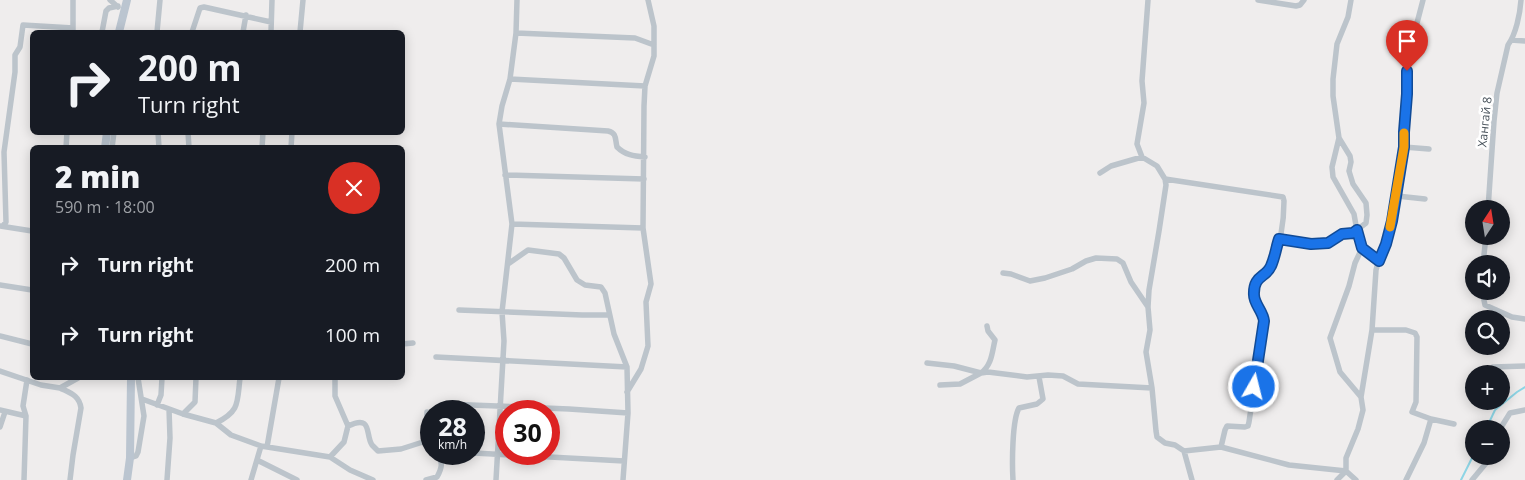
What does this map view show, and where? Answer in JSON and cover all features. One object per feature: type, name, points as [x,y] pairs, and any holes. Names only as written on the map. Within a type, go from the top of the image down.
[{"type":"main road","points":[[119,30],[121,8],[127,0]]},
{"type":"main road","points":[[127,480],[130,458],[131,380]]},
{"type":"street","points":[[2,226],[6,222],[4,152],[16,55],[20,47],[23,25],[73,30],[73,0]]},
{"type":"street","points":[[110,0],[121,8]]},
{"type":"street","points":[[158,30],[160,0]]},
{"type":"street","points":[[193,30],[200,8],[204,7],[207,0]]},
{"type":"street","points":[[271,30],[272,0]]},
{"type":"street","points":[[300,30],[303,0]]},
{"type":"street","points":[[500,400],[504,341],[502,312],[512,224],[499,124],[510,79],[516,33],[517,0]]},
{"type":"street","points":[[627,392],[642,369],[648,346],[646,302],[651,284],[643,228],[645,86],[654,56],[654,26],[648,0]]},
{"type":"street","points":[[1148,0],[1142,81],[1144,103],[1137,144],[1142,157],[1158,166],[1165,179],[1165,191],[1149,290],[1150,330],[1146,352],[1158,437],[1165,443],[1175,445],[1184,451],[1221,447],[1289,465],[1346,471],[1356,480]]},
{"type":"street","points":[[1258,0],[1296,6],[1300,5],[1304,0]]},
{"type":"street","points":[[1351,0],[1348,17],[1337,44],[1333,79],[1333,96],[1339,138],[1332,167],[1333,177],[1351,206],[1362,248],[1379,261]]},
{"type":"street","points":[[1337,480],[1346,471],[1346,458],[1363,410],[1361,397],[1372,330],[1376,270],[1386,244],[1397,196],[1404,147],[1407,71],[1411,46],[1423,0]]},
{"type":"street","name":"Хангай 8","points":[[1489,200],[1498,93],[1508,45],[1517,23],[1521,0]]},
{"type":"street","points":[[204,7],[271,22]]},
{"type":"street","points":[[102,30],[106,11],[109,8],[121,8]]},
{"type":"street","points":[[243,30],[246,15]]},
{"type":"street","points":[[516,33],[635,38],[654,45]]},
{"type":"street","points":[[1511,40],[1525,41]]},
{"type":"street","points":[[510,79],[645,86]]},
{"type":"street","points":[[499,124],[613,132],[616,136],[617,147],[622,151],[634,156],[645,157]]},
{"type":"street","points":[[1279,239],[1311,244],[1328,243],[1342,234],[1353,233],[1366,223],[1366,202],[1353,184],[1349,171],[1350,156],[1339,138]]},
{"type":"street","points":[[1404,147],[1429,149]]},
{"type":"street","points":[[1100,173],[1112,166],[1142,157]]},
{"type":"street","points":[[505,175],[644,179]]},
{"type":"street","points":[[1165,179],[1283,197],[1284,206],[1279,239],[1270,268],[1267,273],[1260,276],[1254,290],[1254,299],[1263,314],[1264,321],[1249,422],[1248,426],[1245,427],[1227,426],[1221,447]]},
{"type":"street","points":[[1397,196],[1425,199]]},
{"type":"street","points":[[512,224],[643,228]]},
{"type":"street","points":[[2,226],[30,231]]},
{"type":"street","points":[[1361,397],[1340,372],[1330,338],[1350,286],[1354,263],[1362,248]]},
{"type":"street","points":[[508,264],[528,250],[559,254],[564,258],[577,280],[586,285],[600,287],[605,293],[614,334],[626,367],[628,413],[623,480]]},
{"type":"street","points":[[1003,273],[1030,281],[1046,278],[1072,269],[1096,258],[1116,259],[1122,263],[1131,282],[1148,307]]},
{"type":"street","points":[[0,285],[30,290]]},
{"type":"street","points":[[1484,300],[1485,305],[1512,317],[1525,319]]},
{"type":"street","points":[[459,310],[609,315]]},
{"type":"street","points":[[940,385],[960,384],[987,369],[995,340],[988,331],[987,326]]},
{"type":"street","points":[[1372,330],[1406,330],[1415,333],[1417,337],[1416,402],[1412,412],[1431,419],[1454,424]]},
{"type":"street","points":[[0,336],[30,344]]},
{"type":"street","points":[[405,344],[413,343]]},
{"type":"street","points":[[436,356],[626,367]]},
{"type":"street","points":[[927,363],[954,366],[981,373],[1063,376],[1078,384],[1152,388]]},
{"type":"street","points":[[1510,366],[1525,366]]},
{"type":"street","points":[[0,371],[60,388],[76,396],[80,401],[81,408],[72,455],[70,480]]},
{"type":"street","points":[[1013,480],[1015,414],[1018,408],[1037,404],[1043,399],[1039,376]]},
{"type":"street","points":[[24,480],[26,416],[23,406],[27,380]]},
{"type":"street","points":[[60,388],[74,380]]},
{"type":"street","points":[[130,458],[136,456],[141,444],[144,416],[138,380]]},
{"type":"street","points":[[157,405],[161,395],[162,380]]},
{"type":"street","points":[[183,414],[194,402],[196,380]]},
{"type":"street","points":[[216,423],[228,417],[235,410],[240,380]]},
{"type":"street","points":[[250,480],[264,446],[279,380]]},
{"type":"street","points":[[330,457],[344,442],[348,426],[335,396],[335,380]]},
{"type":"street","points":[[142,399],[183,414],[216,423],[231,435],[264,446],[330,457],[350,470],[373,480]]},
{"type":"street","points":[[167,480],[170,438],[169,409]]},
{"type":"street","points":[[560,409],[628,413]]},
{"type":"street","points":[[1506,420],[1510,413],[1525,410]]},
{"type":"street","points":[[0,427],[3,411],[26,416]]},
{"type":"street","points":[[1406,480],[1424,443],[1431,419]]},
{"type":"street","points":[[348,426],[354,423],[365,425],[369,430],[372,445],[378,451],[401,449],[420,444]]},
{"type":"street","points":[[1184,451],[1192,480]]},
{"type":"street","points":[[560,457],[624,460]]},
{"type":"street","points":[[257,460],[297,480]]},
{"type":"street","points":[[426,480],[437,477],[442,469],[442,465]]},
{"type":"street","points":[[496,480],[497,465]]},
{"type":"street","points":[[1472,480],[1484,465]]},
{"type":"waterway","points":[[1490,420],[1495,410],[1525,387]]},
{"type":"waterway","points":[[1461,480],[1468,465]]},
{"type":"slow traffic","points":[[1390,227],[1397,196],[1404,147],[1404,133]]},
{"type":"route","points":[[1254,387],[1264,321],[1263,314],[1254,299],[1254,290],[1260,276],[1267,273],[1270,268],[1279,239],[1311,244],[1328,243],[1342,234],[1353,233],[1357,230],[1362,248],[1379,261],[1386,244],[1397,196],[1404,147],[1407,71]]}]
